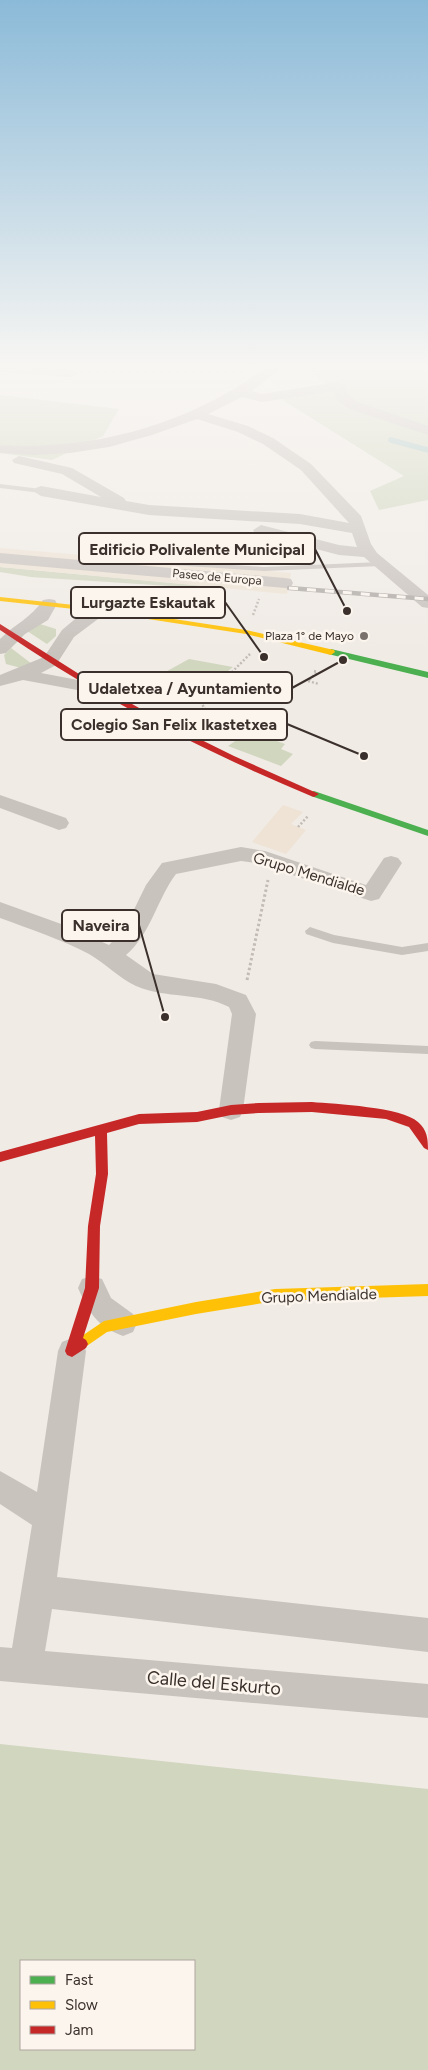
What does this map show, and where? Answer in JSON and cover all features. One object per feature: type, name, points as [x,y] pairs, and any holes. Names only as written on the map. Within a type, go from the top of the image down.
[{"type":"street","points":[[17,461],[67,471],[129,507]]},
{"type":"street","points":[[297,461],[306,467],[356,519],[363,544],[375,559],[428,603]]},
{"type":"street","points":[[41,491],[129,507],[300,519],[360,530]]},
{"type":"street","points":[[261,530],[375,559]]},
{"type":"street","name":"Paseo de Europa","points":[[0,558],[285,583]]},
{"type":"street","points":[[0,599],[46,610],[102,610],[246,632],[428,675]]},
{"type":"street","points":[[0,649],[6,630],[46,610]]},
{"type":"street","points":[[46,610],[68,634]]},
{"type":"street","points":[[0,681],[22,675],[50,661],[68,634],[87,618],[102,610]]},
{"type":"street","points":[[6,630],[88,687],[224,758],[293,786],[428,833]]},
{"type":"street","points":[[0,667],[22,675],[88,687]]},
{"type":"street","points":[[0,801],[59,823]]},
{"type":"street","name":"Grupo Mendialde","points":[[110,956],[120,950],[132,937],[155,887],[169,868],[241,854],[275,856],[371,894],[391,863]]},
{"type":"street","points":[[0,910],[76,939],[110,956],[143,979],[169,986],[231,997],[242,1006],[244,1014],[231,1110]]},
{"type":"street","points":[[0,1157],[139,1118],[197,1117],[231,1110],[312,1107],[387,1114],[413,1124],[428,1145]]},
{"type":"street","points":[[13,1665],[39,1591],[72,1351],[92,1288],[94,1226],[102,1174],[101,1129]]},
{"type":"street","points":[[92,1288],[101,1307],[123,1323]]},
{"type":"street","name":"Grupo Mendialde","points":[[72,1351],[104,1327],[196,1308],[275,1295],[428,1290]]},
{"type":"street","points":[[0,1486],[49,1518]]},
{"type":"street","points":[[39,1591],[428,1635]]},
{"type":"street","name":"Calle del Eskurto","points":[[13,1665],[428,1701]]},
{"type":"lane","points":[[0,486],[41,491]]},
{"type":"lane","points":[[95,558],[264,569],[375,559]]},
{"type":"lane","points":[[310,931],[333,939],[402,951],[428,947]]},
{"type":"lane","points":[[315,1045],[428,1050]]},
{"type":"path","points":[[228,742],[239,732],[216,724],[201,703],[253,650]]},
{"type":"path","points":[[310,669],[316,672],[308,681],[319,684]]},
{"type":"path","points":[[242,1006],[275,856]]},
{"type":"green space","points":[[379,461],[428,461],[428,500],[379,510],[370,491],[404,476]]},
{"type":"green space","points":[[0,567],[217,587],[216,589],[31,577],[0,572]]},
{"type":"green space","points":[[40,624],[56,629],[56,636],[47,644],[24,629]]},
{"type":"green space","points":[[11,648],[32,664],[21,668],[6,664],[4,655]]},
{"type":"green space","points":[[189,659],[233,667],[203,691],[189,693],[199,688],[209,678],[178,676],[168,679],[160,675]]},
{"type":"green space","points":[[244,735],[258,741],[263,736],[285,744],[281,749],[293,754],[281,766],[228,746]]},
{"type":"green space","points":[[0,1744],[428,1789],[428,2070],[0,2070]]},
{"type":"shaded area","points":[[0,548],[291,573],[287,594],[0,567]]},
{"type":"shaded area","points":[[283,805],[303,812],[291,824],[306,830],[286,854],[252,842]]},
{"type":"railway","points":[[289,588],[428,599]]},
{"type":"traffic: fast","points":[[331,652],[428,675]]},
{"type":"traffic: fast","points":[[314,794],[428,833]]},
{"type":"traffic: slow","points":[[0,599],[102,610],[246,632],[331,652]]},
{"type":"traffic: slow","points":[[81,1344],[104,1327],[196,1308],[275,1295],[428,1290]]},
{"type":"traffic: jam","points":[[0,626],[76,676],[152,719],[231,758],[314,794]]},
{"type":"traffic: jam","points":[[0,1157],[139,1119],[197,1117],[231,1110],[259,1108],[312,1107],[387,1114],[413,1124],[428,1145]]},
{"type":"traffic: jam","points":[[81,1344],[72,1351],[92,1288],[94,1226],[102,1174],[101,1129]]},
{"type":"place","name":"Edificio Polivalente Municipal","points":[[347,611]]},
{"type":"place","name":"Plaza 1° de Mayo","points":[[364,636]]},
{"type":"place","name":"Lurgazte Eskautak","points":[[264,657]]},
{"type":"place","name":"Udaletxea / Ayuntamiento","points":[[343,660]]},
{"type":"place","name":"Colegio San Felix Ikastetxea","points":[[364,756]]},
{"type":"place","name":"Naveira","points":[[165,1017]]}]
